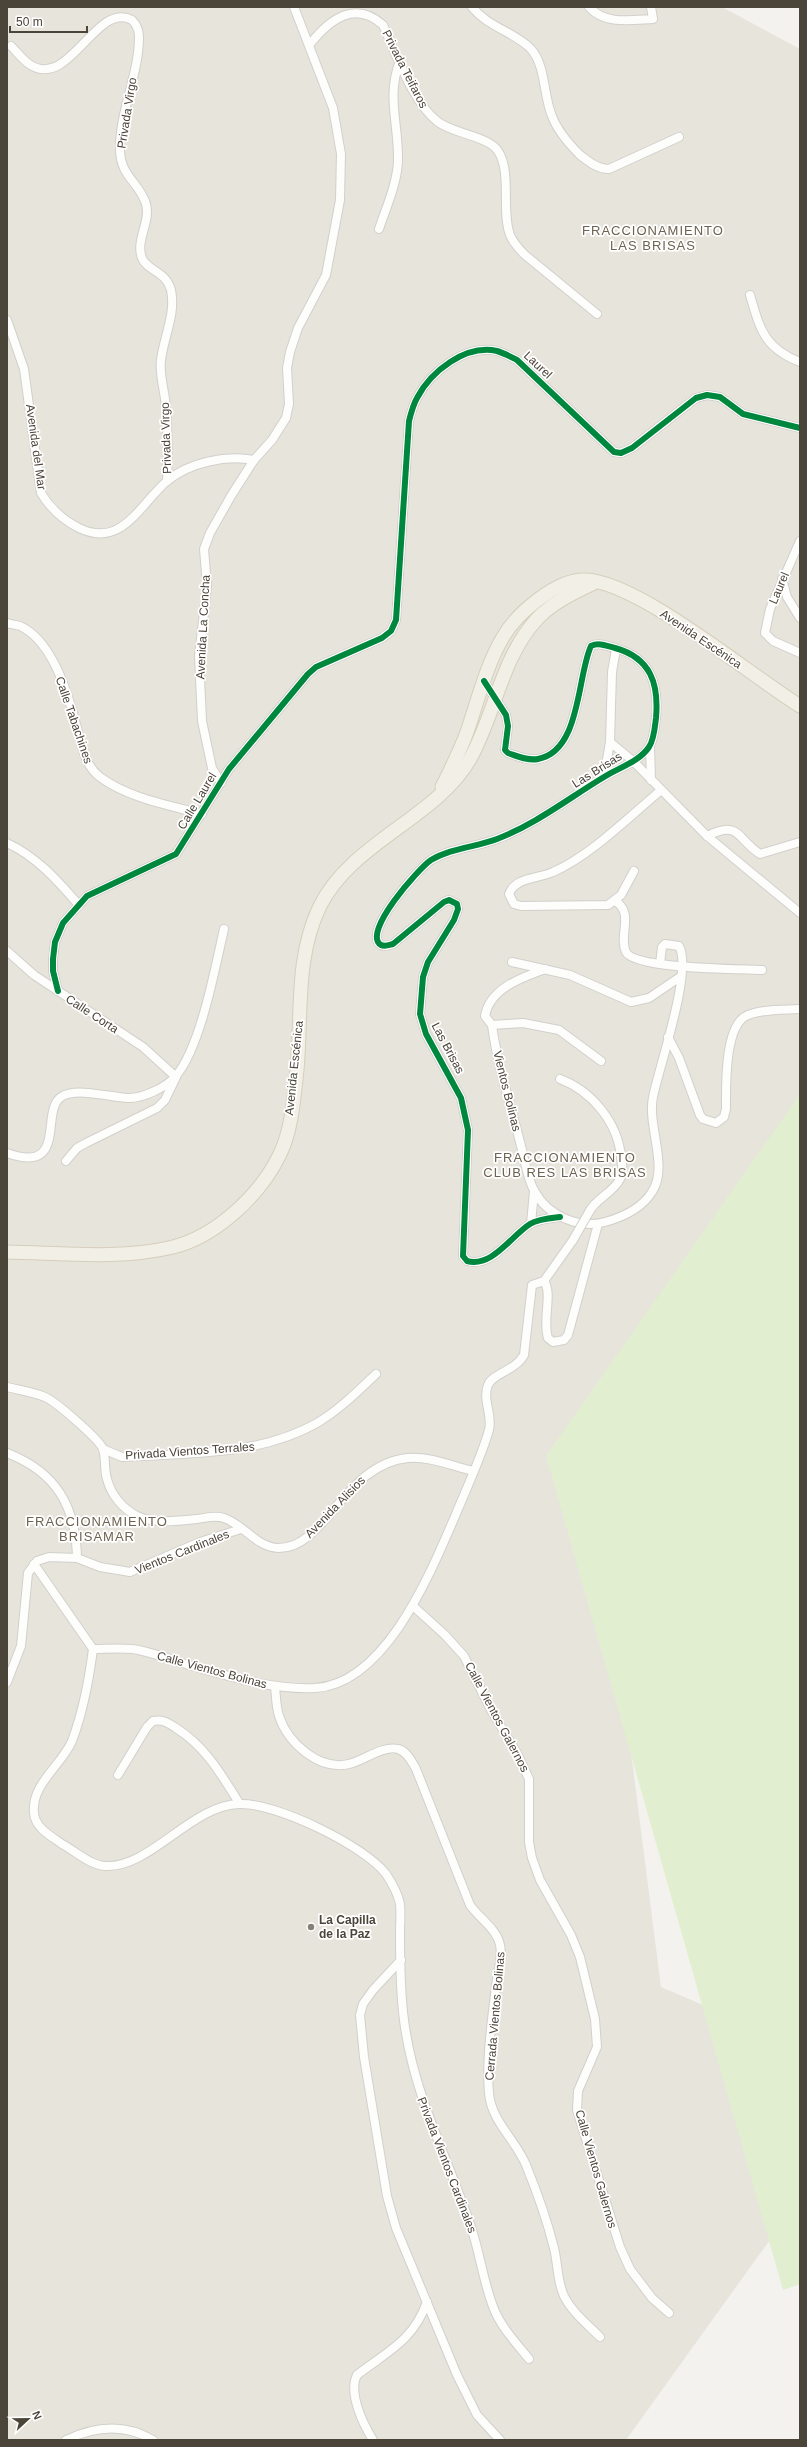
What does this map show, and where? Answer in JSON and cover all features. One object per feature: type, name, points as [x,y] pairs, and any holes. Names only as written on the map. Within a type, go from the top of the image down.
[{"type":"main road","name":"Avenida Escénica","points":[[437,796],[466,734],[493,657],[504,636],[519,614],[538,599],[574,582],[596,582],[625,591],[656,609],[800,706]]},
{"type":"main road","name":"Avenida Escénica","points":[[7,1252],[91,1255],[140,1252],[175,1246],[207,1232],[237,1210],[260,1185],[281,1153],[289,1124],[297,1070],[301,987],[306,947],[319,909],[330,887],[354,863],[437,796],[460,775],[471,758],[519,643],[537,619],[569,595],[596,582]]},
{"type":"street","name":"Avenida La Concha","points":[[221,783],[212,768],[202,713],[199,656],[207,586],[204,549],[210,533],[254,460],[272,440],[286,418],[289,404],[288,368],[290,352],[298,328],[326,275],[340,200],[341,154],[333,108],[310,44],[294,7]]},
{"type":"street","points":[[472,7],[490,25],[530,48],[537,58],[552,116],[573,148],[587,161],[602,169],[609,169],[679,137]]},
{"type":"street","points":[[589,7],[602,18],[617,20],[653,19],[651,7]]},
{"type":"street","name":"Privada Teifaros","points":[[310,44],[333,17],[351,8],[361,8],[377,18],[383,25],[415,93],[429,115],[439,124],[491,144],[498,151],[502,160],[510,235],[524,255],[597,314]]},
{"type":"street","name":"Privada Virgo","points":[[11,46],[30,64],[40,68],[51,67],[70,55],[104,19],[113,15],[122,14],[132,20],[137,27],[139,36],[137,58],[120,149],[124,171],[147,205],[147,217],[140,250],[141,256],[144,262],[167,280],[171,290],[171,317],[161,360],[166,407],[167,481]]},
{"type":"street","points":[[379,229],[391,195],[398,162],[393,78],[400,61]]},
{"type":"street","points":[[750,296],[758,323],[770,344],[800,362]]},
{"type":"street","name":"Avenida del Mar","points":[[7,320],[24,369],[35,436],[38,479],[41,493],[48,505],[70,523],[95,534],[114,531],[131,520],[167,481],[201,464],[227,458],[254,460]]},
{"type":"street","name":"Laurel","points":[[391,631],[396,620],[409,421],[417,398],[430,378],[448,363],[462,356],[474,352],[497,351],[517,360],[614,452],[621,453],[632,448],[696,398],[707,395],[720,397],[743,414],[800,428]]},
{"type":"street","name":"Laurel","points":[[800,541],[782,579],[765,624],[768,638],[800,653]]},
{"type":"street","points":[[782,579],[787,597],[800,618]]},
{"type":"street","name":"Calle Tabachines","points":[[7,623],[23,627],[43,646],[60,675],[83,753],[90,767],[99,777],[143,798],[202,814]]},
{"type":"street","name":"Calle Laurel","points":[[58,991],[53,971],[55,942],[63,923],[78,904],[87,896],[106,886],[176,854],[233,764],[308,674],[316,667],[382,638],[391,631]]},
{"type":"street","points":[[484,681],[496,697],[506,715],[508,726],[505,750],[508,753],[531,759],[544,757],[549,755],[562,742],[570,729],[591,646],[600,644],[625,652],[644,665],[652,676],[658,695],[655,725],[650,747],[651,780]]},
{"type":"street","points":[[604,777],[610,742],[612,672],[616,648]]},
{"type":"street","points":[[610,742],[633,761],[660,791],[707,836],[800,912]]},
{"type":"street","name":"Las Brisas","points":[[560,1217],[531,1224],[492,1256],[481,1262],[467,1261],[463,1256],[468,1130],[462,1098],[426,1034],[420,1014],[423,977],[428,962],[454,920],[458,909],[457,904],[449,900],[444,902],[393,944],[386,946],[380,944],[377,940],[377,934],[379,925],[407,883],[420,868],[448,852],[498,839],[554,811],[604,777],[633,761],[650,747]]},
{"type":"street","points":[[634,871],[615,901],[598,906],[521,906],[514,904],[509,894],[511,888],[517,883],[552,873],[564,866],[611,832],[660,791]]},
{"type":"street","points":[[707,836],[723,828],[732,829],[739,832],[760,854],[800,842]]},
{"type":"street","points":[[7,843],[38,861],[54,876],[78,904]]},
{"type":"street","points":[[615,901],[621,905],[625,914],[626,952],[637,959],[660,964],[682,966],[762,970]]},
{"type":"street","points":[[66,1161],[77,1148],[86,1142],[157,1108],[165,1100],[184,1063],[202,1017],[224,929]]},
{"type":"street","name":"Vientos Bolinas","points":[[545,969],[520,979],[490,1000],[485,1016],[492,1025],[503,1077],[534,1191],[546,1207],[560,1217],[582,1224],[598,1224],[618,1218],[635,1209],[654,1190],[658,1177],[658,1154],[651,1121],[652,1099],[668,1037],[682,966],[682,952],[679,946],[669,943],[662,947],[660,964]]},
{"type":"street","name":"Calle Corta","points":[[7,951],[34,976],[143,1048],[176,1077]]},
{"type":"street","points":[[512,962],[570,975],[631,1002],[649,998],[680,976]]},
{"type":"street","points":[[668,1037],[679,1058],[700,1115],[703,1119],[716,1123],[724,1118],[726,1109],[730,1039],[735,1026],[741,1018],[749,1014],[800,1009]]},
{"type":"street","points":[[492,1025],[523,1023],[559,1030],[601,1061]]},
{"type":"street","points":[[7,1153],[28,1157],[43,1151],[49,1142],[56,1103],[61,1097],[70,1093],[80,1093],[129,1098],[147,1094],[176,1077]]},
{"type":"street","points":[[473,1471],[490,1427],[486,1397],[489,1384],[494,1378],[519,1364],[524,1355],[532,1286],[537,1282],[544,1281],[573,1240],[593,1204],[614,1188],[621,1178],[620,1151],[613,1129],[600,1108],[586,1093],[572,1084],[560,1079]]},
{"type":"street","points":[[531,1224],[534,1191]]},
{"type":"street","points":[[544,1281],[548,1292],[544,1315],[545,1330],[548,1338],[553,1342],[560,1342],[568,1335],[598,1224]]},
{"type":"street","name":"Privada Vientos Terrales","points":[[103,1449],[122,1457],[259,1446],[292,1435],[318,1422],[343,1405],[376,1374]]},
{"type":"street","points":[[7,1386],[46,1397],[65,1411],[103,1449]]},
{"type":"street","name":"Avenida Alisios","points":[[103,1449],[107,1480],[118,1501],[138,1516],[147,1520],[222,1517],[267,1546],[288,1547],[300,1543],[323,1522],[370,1471],[393,1460],[426,1459],[473,1471]]},
{"type":"street","points":[[7,1453],[35,1466],[51,1479],[69,1508],[77,1537],[77,1558]]},
{"type":"street","name":"Calle Vientos Bolinas","points":[[93,1649],[131,1649],[275,1686],[316,1688],[345,1678],[368,1661],[380,1649],[413,1606],[438,1558],[473,1471]]},
{"type":"street","name":"Vientos Cardinales","points":[[34,1564],[49,1557],[77,1558],[100,1567],[130,1572],[200,1542],[241,1529]]},
{"type":"street","points":[[7,1682],[21,1646],[28,1574],[34,1564],[93,1649],[90,1677],[71,1742],[66,1752],[46,1778],[34,1804],[33,1814],[39,1827],[84,1857],[106,1866],[133,1859],[207,1813],[239,1804],[207,1754],[194,1740],[165,1721],[153,1721],[147,1727],[118,1775]]},
{"type":"street","name":"Calle Vientos Galernos","points":[[413,1606],[445,1635],[464,1656],[491,1710],[517,1753],[529,1779],[529,1842],[532,1858],[540,1880],[571,1935],[580,1957],[595,2019],[597,2047],[578,2091],[577,2110],[620,2247],[634,2275],[652,2298],[669,2312]]},
{"type":"street","name":"Cerrada Vientos Bolinas","points":[[275,1686],[278,1714],[282,1726],[296,1744],[310,1756],[335,1765],[348,1764],[387,1750],[398,1749],[406,1754],[416,1769],[470,1905],[477,1915],[496,1933],[501,1946],[494,2003],[489,2073],[488,2094],[492,2108],[498,2121],[513,2139],[526,2164],[548,2225],[564,2296],[574,2312],[600,2337]]},
{"type":"street","name":"Privada Vientos Cardinales","points":[[239,1804],[281,1812],[336,1837],[376,1864],[393,1886],[400,1903],[400,1960],[404,2019],[414,2077],[470,2225],[494,2311],[529,2359]]},
{"type":"street","points":[[400,1960],[363,2004],[360,2014],[360,2032],[387,2196],[396,2228],[468,2398],[477,2415],[500,2440]]},
{"type":"street","points":[[373,2440],[358,2407],[354,2382],[357,2375],[402,2342],[414,2330],[420,2322],[428,2302]]},
{"type":"street","points":[[66,2440],[94,2429],[112,2428],[127,2429],[153,2440]]},
{"type":"shaded area","points":[[7,7],[722,7],[800,49],[800,1142],[626,1713],[661,1987],[752,2026],[795,2205],[626,2440],[7,2440]]},
{"type":"green space","points":[[800,1094],[800,2284],[783,2290],[546,1456]]},
{"type":"cycle path","points":[[58,991],[53,971],[55,942],[63,923],[87,896],[176,854],[229,769],[308,674],[316,667],[382,638],[391,631],[396,620],[409,421],[417,398],[423,388],[440,369],[462,356],[473,352],[485,350],[497,351],[507,355],[517,360],[614,452],[621,453],[632,448],[696,398],[707,395],[720,397],[743,414],[800,428]]},
{"type":"cycle path","points":[[484,681],[506,715],[508,726],[505,750],[508,753],[530,759],[538,759],[552,753],[562,742],[570,728],[586,659],[591,646],[597,644],[606,645],[627,652],[637,658],[650,674],[656,694],[657,706],[653,737],[651,744],[640,757],[604,777],[539,818],[511,833],[489,842],[455,850],[431,860],[415,875],[394,901],[379,928],[377,938],[381,945],[386,946],[393,944],[444,902],[449,900],[457,904],[458,909],[454,920],[428,962],[423,977],[420,1014],[426,1034],[461,1098],[468,1130],[463,1256],[467,1261],[476,1262],[485,1260],[501,1250],[523,1229],[533,1222],[560,1217]]},
{"type":"place","name":"La Capilla de la Paz","points":[[311,1927]]},
{"type":"district","name":"FRACCIONAMIENTO LAS BRISAS","points":[[653,238]]},
{"type":"district","name":"FRACCIONAMIENTO CLUB RES LAS BRISAS","points":[[565,1164]]},
{"type":"district","name":"FRACCIONAMIENTO BRISAMAR","points":[[97,1528]]}]
